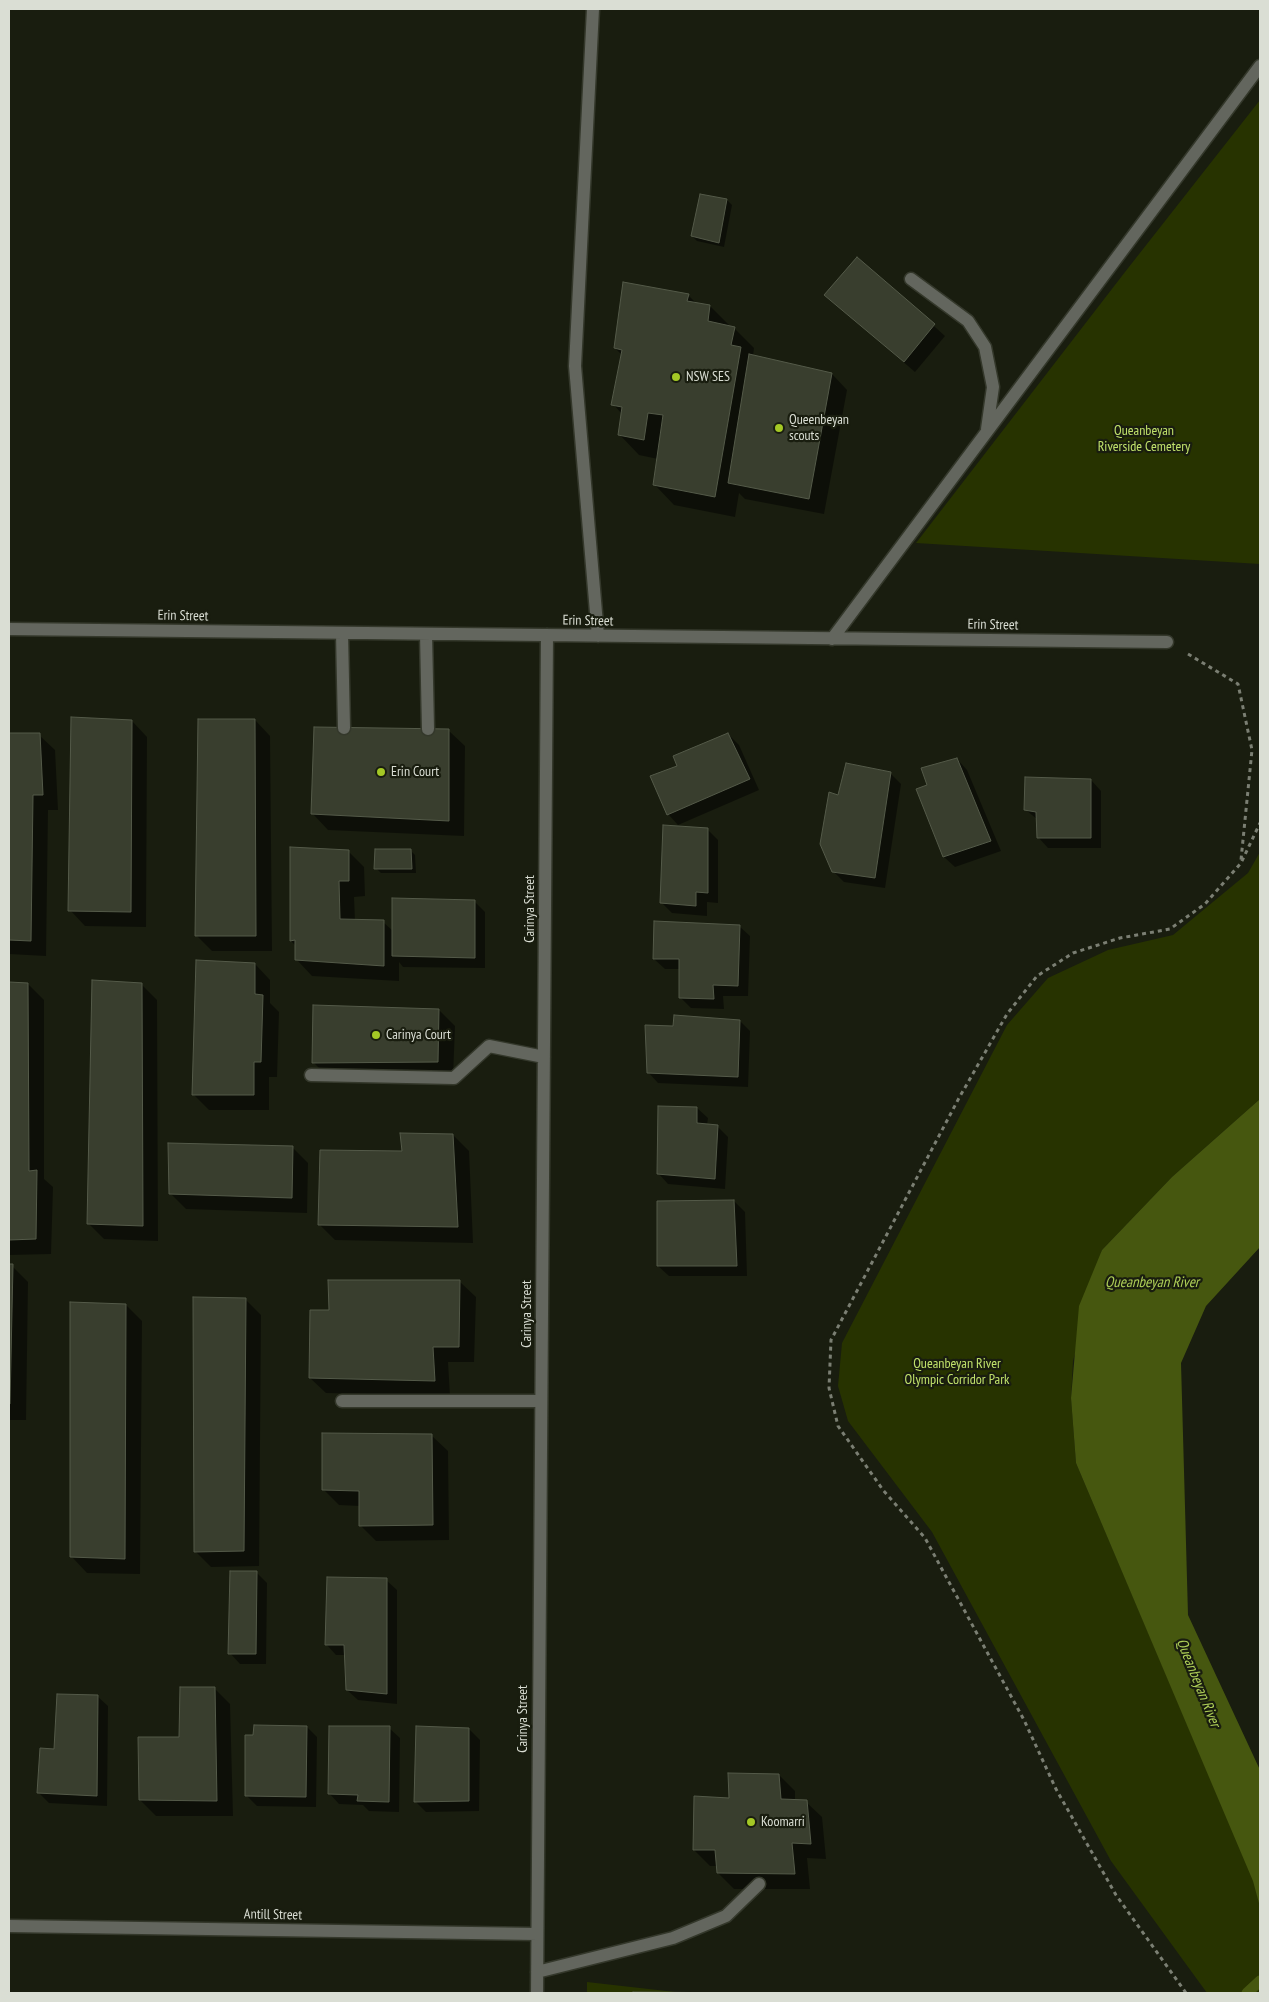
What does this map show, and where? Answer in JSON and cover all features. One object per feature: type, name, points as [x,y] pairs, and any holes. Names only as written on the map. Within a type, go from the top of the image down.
[{"type":"street","points":[[593,9],[575,366],[598,636]]},
{"type":"street","points":[[832,638],[1260,66]]},
{"type":"street","points":[[912,279],[968,321],[985,347],[993,386],[987,432]]},
{"type":"street","name":"Erin Street","points":[[9,629],[1167,642]]},
{"type":"street","points":[[342,633],[344,728]]},
{"type":"street","points":[[426,634],[428,729]]},
{"type":"street","name":"Carinya Street","points":[[536,1993],[547,636]]},
{"type":"street","points":[[311,1075],[454,1078],[489,1046],[544,1057]]},
{"type":"street","points":[[342,1401],[541,1401]]},
{"type":"street","points":[[537,1972],[674,1938],[726,1916],[759,1884]]},
{"type":"street","name":"Antill Street","points":[[9,1926],[537,1934]]},
{"type":"path","points":[[1167,642],[1238,684],[1252,750],[1241,863]]},
{"type":"path","points":[[1186,1993],[1116,1895],[1056,1789],[1024,1720],[925,1538],[883,1490],[838,1426],[829,1388],[831,1340],[959,1098],[1007,1014],[1037,976],[1073,953],[1120,938],[1170,928],[1205,904],[1241,863],[1260,823]]},
{"type":"green space","name":"Queanbeyan Riverside Cemetery","points":[[1260,100],[1260,564],[916,543],[1125,272]]},
{"type":"green space","name":"Queanbeyan River Olympic Corridor Park","points":[[1260,852],[1260,1099],[1172,1177],[1102,1250],[1073,1361],[1071,1398],[1076,1463],[1254,1881],[1260,1907],[1260,1993],[1207,1993],[1111,1861],[932,1532],[848,1421],[838,1386],[842,1343],[1007,1025],[1048,978],[1108,950],[1173,935],[1248,873]]},
{"type":"green space","points":[[587,1982],[684,1993],[587,1993]]},
{"type":"water","name":"Queanbeyan River","points":[[1260,1099],[1260,1247],[1206,1306],[1181,1363],[1188,1615],[1260,1770],[1260,1907],[1253,1881],[1076,1463],[1071,1398],[1079,1306],[1102,1250],[1172,1177]]},
{"type":"building","points":[[700,194],[727,199],[719,243],[691,236]]},
{"type":"building","points":[[857,257],[935,324],[904,362],[824,295]]},
{"type":"building","name":"NSW SES","points":[[623,282],[689,294],[687,301],[710,305],[708,321],[735,327],[731,345],[741,347],[715,497],[653,485],[663,415],[648,413],[644,440],[618,435],[622,407],[611,405],[622,350],[614,348]]},
{"type":"building","name":"Queenbeyan scouts","points":[[749,354],[832,373],[809,499],[728,483]]},
{"type":"building","points":[[71,717],[132,720],[131,912],[68,911]]},
{"type":"building","points":[[198,719],[255,719],[256,936],[195,936]]},
{"type":"building","name":"Erin Court","points":[[314,727],[449,729],[449,821],[311,814]]},
{"type":"building","points":[[9,733],[40,733],[43,795],[33,795],[31,941],[9,940]]},
{"type":"building","points":[[728,733],[750,779],[667,815],[650,776],[677,766],[673,756]]},
{"type":"building","points":[[957,758],[991,841],[943,857],[916,789],[927,785],[921,768]]},
{"type":"building","points":[[846,763],[891,772],[875,878],[832,872],[820,844],[829,792],[838,795]]},
{"type":"building","points":[[1025,777],[1091,779],[1091,838],[1037,838],[1036,812],[1024,810]]},
{"type":"building","points":[[663,825],[708,828],[708,893],[696,892],[696,906],[660,903]]},
{"type":"building","points":[[290,847],[349,850],[349,881],[339,881],[340,919],[384,920],[384,966],[295,960],[295,940],[290,941]]},
{"type":"building","points":[[375,849],[411,849],[412,869],[374,869]]},
{"type":"building","points":[[392,898],[475,900],[475,958],[392,956]]},
{"type":"building","points":[[654,921],[740,925],[738,986],[713,985],[714,999],[679,998],[679,959],[653,959]]},
{"type":"building","points":[[196,960],[255,963],[255,994],[263,995],[261,1062],[254,1062],[254,1095],[192,1095]]},
{"type":"building","points":[[92,980],[142,983],[143,1226],[87,1224]]},
{"type":"building","points":[[9,982],[28,983],[29,1171],[37,1170],[36,1239],[9,1240]]},
{"type":"building","name":"Carinya Court","points":[[313,1005],[439,1009],[438,1062],[312,1063]]},
{"type":"building","points":[[674,1015],[740,1020],[738,1077],[647,1073],[645,1025],[673,1026]]},
{"type":"building","points":[[658,1106],[697,1107],[697,1123],[718,1125],[715,1179],[657,1174]]},
{"type":"building","points":[[400,1133],[453,1134],[458,1227],[318,1225],[320,1150],[402,1151]]},
{"type":"building","points":[[168,1143],[293,1146],[292,1198],[169,1194]]},
{"type":"building","points":[[734,1200],[737,1266],[657,1266],[657,1201]]},
{"type":"building","points":[[9,1264],[13,1264],[10,1404],[9,1404]]},
{"type":"building","points":[[328,1280],[460,1280],[459,1347],[433,1347],[435,1381],[309,1378],[310,1310],[329,1310]]},
{"type":"building","points":[[193,1297],[246,1298],[244,1551],[194,1552]]},
{"type":"building","points":[[70,1302],[126,1304],[125,1559],[70,1557]]},
{"type":"building","points":[[322,1433],[432,1434],[433,1525],[359,1526],[359,1491],[322,1490]]},
{"type":"building","points":[[230,1571],[257,1571],[256,1654],[228,1654]]},
{"type":"building","points":[[327,1577],[387,1578],[387,1694],[346,1690],[344,1645],[325,1645]]},
{"type":"building","points":[[180,1687],[215,1687],[217,1801],[139,1800],[138,1737],[179,1737]]},
{"type":"building","points":[[57,1694],[98,1695],[97,1796],[37,1793],[40,1748],[54,1749]]},
{"type":"building","points":[[254,1725],[307,1726],[306,1797],[245,1796],[245,1735],[253,1735]]},
{"type":"building","points":[[329,1726],[390,1726],[389,1802],[357,1801],[358,1795],[328,1794]]},
{"type":"building","points":[[416,1726],[469,1728],[469,1801],[414,1802]]},
{"type":"building","name":"Koomarri","points":[[728,1773],[779,1774],[781,1799],[807,1800],[811,1844],[792,1843],[795,1874],[717,1873],[715,1850],[693,1850],[694,1796],[729,1798]]},
{"type":"building","points":[[633,1992],[749,1993],[633,1993]]},
{"type":"waterway","points":[[1247,1993],[1260,1981]]},
{"type":"place","name":"NSW SES","points":[[676,377]]},
{"type":"place","name":"Queenbeyan scouts","points":[[779,428]]},
{"type":"place","name":"Erin Court","points":[[381,772]]},
{"type":"place","name":"Carinya Court","points":[[376,1035]]},
{"type":"place","name":"Koomarri","points":[[751,1822]]}]
